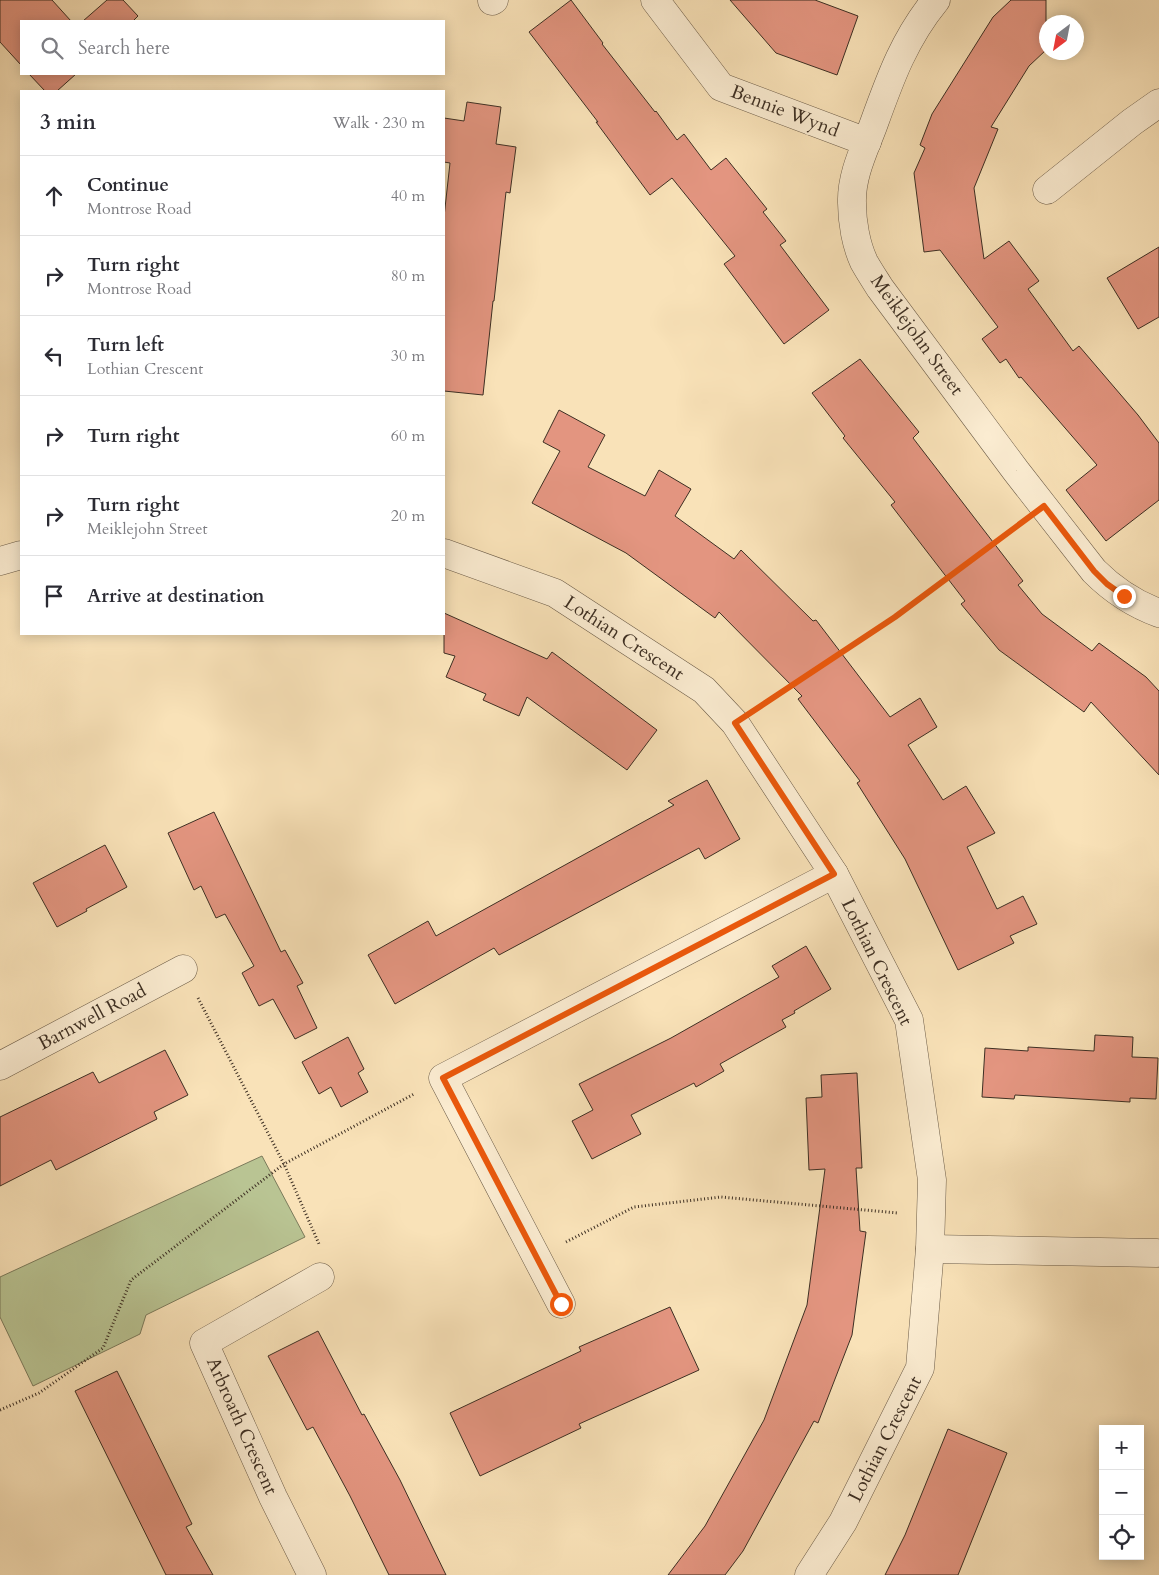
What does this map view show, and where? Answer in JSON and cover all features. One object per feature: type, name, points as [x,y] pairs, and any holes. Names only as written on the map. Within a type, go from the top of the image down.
[{"type":"street","name":"Bennie Wynd","points":[[655,0],[721,86],[867,142]]},
{"type":"street","name":"Meiklejohn Street","points":[[936,0],[922,16],[896,64],[856,171],[852,201],[854,232],[864,262],[880,288],[1016,471],[1094,571],[1107,584],[1124,596],[1159,613]]},
{"type":"street","points":[[1047,190],[1132,122],[1159,103]]},
{"type":"street","name":"Lothian Crescent","points":[[445,553],[555,592],[704,690],[735,723],[834,874],[909,1020],[932,1180],[930,1249],[920,1368],[843,1522],[810,1575]]},
{"type":"street","points":[[0,561],[20,555]]},
{"type":"street","points":[[561,1304],[443,1078],[834,874]]},
{"type":"street","name":"Barnwell Road","points":[[0,1066],[183,969]]},
{"type":"street","points":[[930,1249],[1156,1253]]},
{"type":"street","name":"Arbroath Crescent","points":[[312,1575],[274,1497],[204,1343],[320,1277]]},
{"type":"path","points":[[735,723],[895,617],[1044,506]]},
{"type":"path","points":[[183,969],[284,1164],[319,1244],[320,1277]]},
{"type":"path","points":[[0,1410],[39,1393],[103,1348],[131,1280],[284,1164],[443,1078]]},
{"type":"path","points":[[536,1258],[634,1207],[721,1197],[931,1216]]},
{"type":"green space","points":[[262,1156],[305,1237],[146,1315],[140,1334],[33,1386],[0,1317],[0,1277]]},
{"type":"building","points":[[0,0],[52,0],[70,20],[20,20],[20,64],[0,42]]},
{"type":"building","points":[[107,0],[123,0],[138,16],[134,20],[84,20]]},
{"type":"building","points":[[571,0],[602,44],[677,140],[684,134],[711,170],[726,158],[767,209],[763,212],[786,241],[780,245],[829,310],[784,344],[724,264],[735,256],[672,178],[650,195],[596,122],[598,122],[529,32]]},
{"type":"building","points":[[730,0],[815,0],[858,16],[837,75],[776,53]]},
{"type":"building","points":[[1011,0],[1046,0],[1046,15],[1039,15],[1039,57],[1029,66],[991,127],[998,129],[974,188],[984,259],[1009,241],[1039,281],[1028,289],[1073,351],[1079,346],[1138,415],[1159,443],[1159,500],[1106,541],[1066,490],[1097,465],[1021,377],[1019,378],[1006,359],[1000,363],[982,339],[998,327],[940,250],[924,252],[914,173],[925,148],[920,145],[932,114],[993,17]]},
{"type":"building","points":[[30,75],[75,75],[58,90],[44,90]]},
{"type":"building","points":[[467,102],[501,107],[496,144],[516,147],[510,193],[506,192],[483,395],[445,391],[445,208],[450,163],[445,162],[445,118],[464,121]]},
{"type":"building","points":[[1159,247],[1159,317],[1138,329],[1107,278]]},
{"type":"building","points":[[860,359],[919,432],[913,438],[1023,581],[1018,585],[1042,614],[1092,651],[1099,643],[1146,677],[1159,691],[1159,775],[1091,702],[1084,712],[999,650],[961,604],[965,601],[891,505],[895,502],[843,438],[845,436],[812,393]]},
{"type":"building","points":[[559,410],[605,435],[588,467],[645,496],[659,470],[691,489],[675,516],[734,559],[741,550],[813,621],[816,620],[890,717],[920,698],[937,727],[908,745],[943,800],[966,786],[995,833],[967,847],[997,909],[1023,896],[1037,924],[1010,936],[1014,943],[958,970],[905,859],[857,783],[860,781],[798,699],[802,696],[719,612],[715,618],[626,553],[532,503],[560,451],[543,442]]},
{"type":"building","points":[[445,613],[547,659],[552,652],[657,730],[627,770],[527,697],[519,716],[483,700],[486,694],[446,677],[455,656],[444,653]]},
{"type":"building","points":[[707,780],[740,839],[705,859],[699,848],[499,955],[494,948],[395,1004],[368,955],[428,921],[436,936],[674,805],[668,801]]},
{"type":"building","points":[[214,812],[281,952],[285,950],[303,983],[297,986],[317,1028],[295,1039],[273,999],[259,1006],[242,973],[254,966],[225,914],[216,918],[201,886],[194,890],[168,833]]},
{"type":"building","points":[[105,845],[127,887],[57,927],[33,883]]},
{"type":"building","points":[[806,946],[831,989],[782,1020],[786,1027],[720,1064],[724,1071],[696,1087],[694,1083],[631,1115],[641,1134],[592,1159],[572,1121],[593,1110],[579,1084],[671,1038],[779,977],[772,966]]},
{"type":"building","points":[[1095,1035],[1133,1037],[1132,1057],[1158,1058],[1156,1099],[1130,1098],[1130,1102],[1015,1095],[1014,1099],[982,1097],[985,1048],[1028,1051],[1028,1047],[1094,1051]]},
{"type":"building","points":[[348,1037],[364,1069],[358,1073],[368,1092],[341,1107],[331,1087],[319,1094],[302,1062]]},
{"type":"building","points":[[165,1050],[188,1095],[154,1112],[157,1119],[56,1170],[51,1160],[0,1186],[0,1117],[93,1072],[99,1083]]},
{"type":"building","points":[[857,1073],[862,1168],[856,1168],[860,1231],[866,1232],[852,1335],[818,1423],[814,1421],[743,1551],[725,1575],[668,1575],[705,1526],[764,1420],[807,1305],[825,1169],[809,1170],[806,1098],[822,1097],[821,1075]]},
{"type":"building","points":[[670,1307],[699,1370],[579,1424],[581,1428],[480,1476],[450,1413],[581,1351],[579,1347]]},
{"type":"building","points":[[318,1331],[362,1415],[364,1414],[400,1480],[446,1575],[389,1575],[313,1427],[307,1430],[268,1356]]},
{"type":"building","points":[[117,1371],[192,1524],[186,1527],[213,1575],[166,1575],[75,1391]]},
{"type":"building","points":[[948,1429],[1007,1453],[958,1575],[885,1575],[905,1535]]},
{"type":"route","points":[[561,1304],[443,1078],[834,874],[735,723],[895,617],[1044,506],[1094,571],[1107,584],[1124,596]]}]
